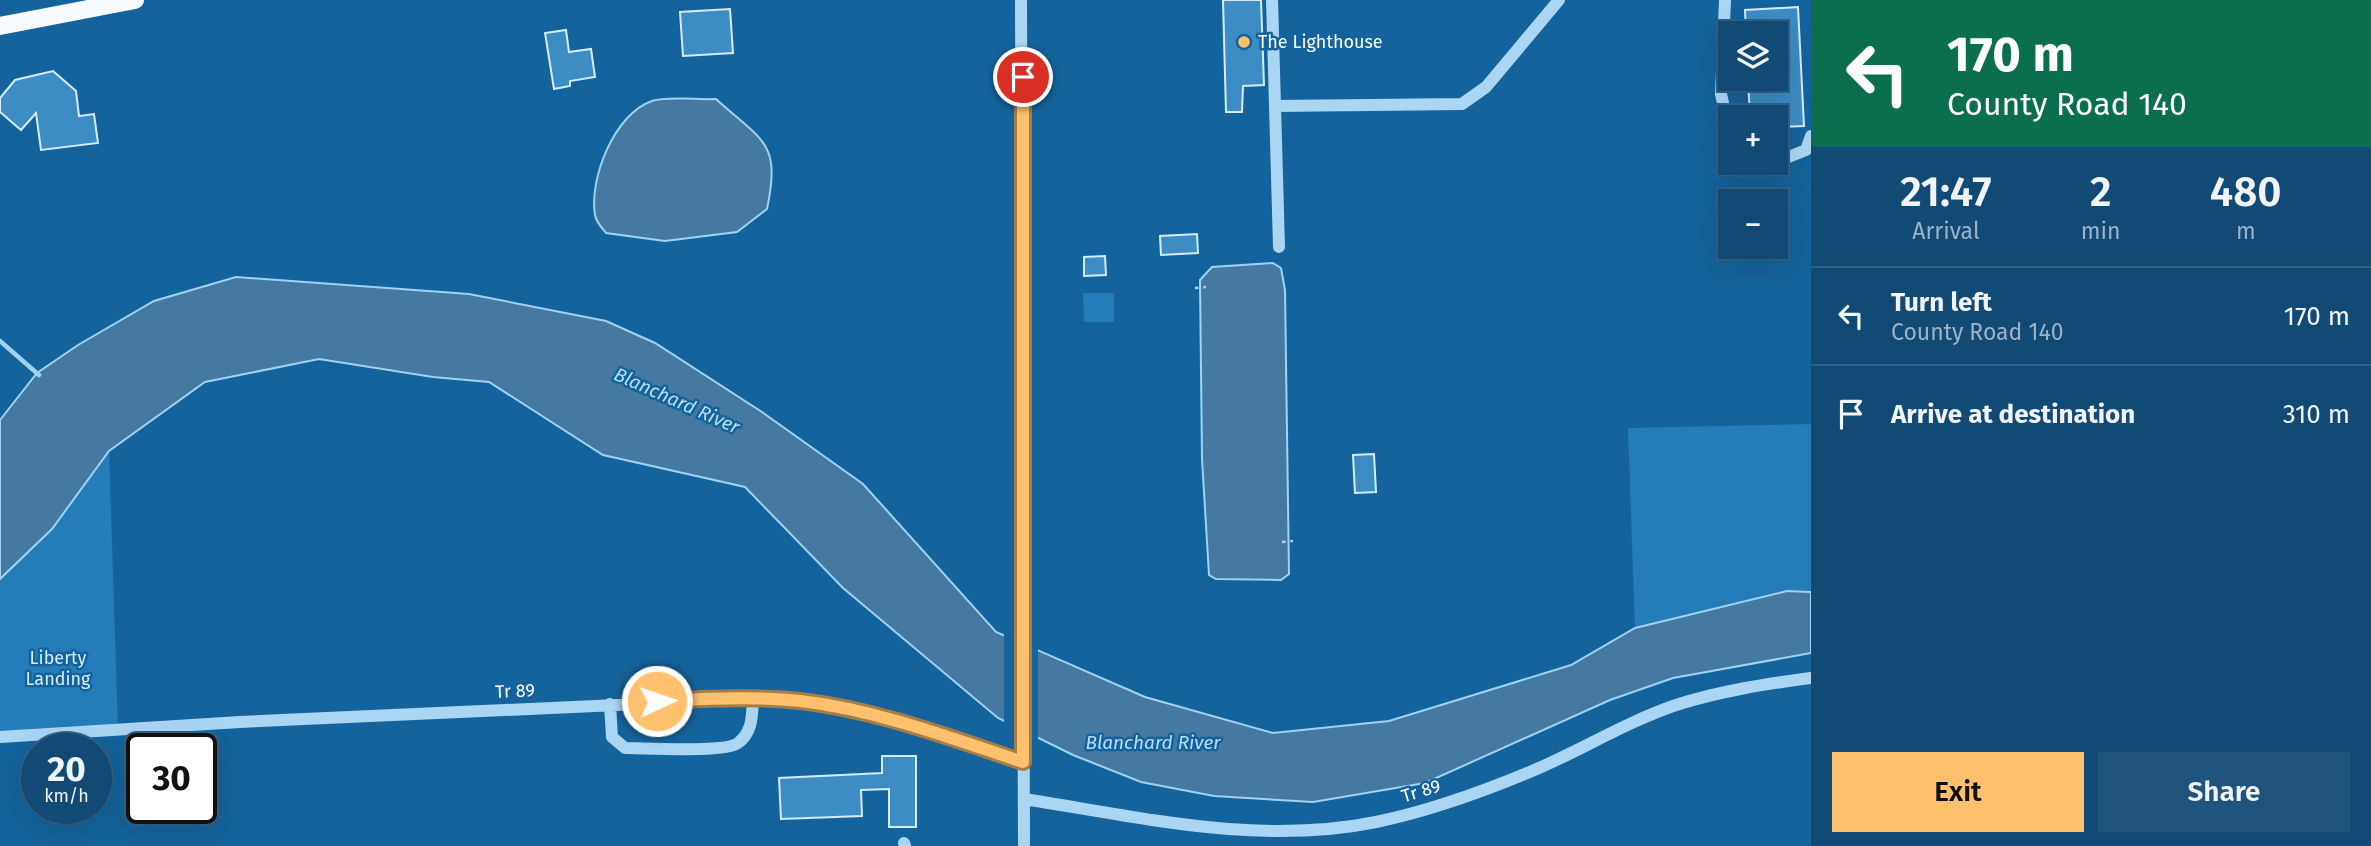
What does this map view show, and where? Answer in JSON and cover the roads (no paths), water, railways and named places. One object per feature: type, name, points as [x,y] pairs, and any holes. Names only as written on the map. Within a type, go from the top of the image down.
[{"type":"main road","points":[[0,26],[135,0]]},
{"type":"street","points":[[1021,0],[1024,846]]},
{"type":"street","points":[[1272,0],[1279,247]]},
{"type":"street","points":[[1275,106],[1462,104],[1486,86],[1559,0]]},
{"type":"street","points":[[1724,105],[1721,94],[1725,0]]},
{"type":"street","points":[[1788,157],[1806,150],[1811,136]]},
{"type":"street","name":"Tr 89","points":[[1024,799],[1247,832],[1288,832],[1374,822],[1429,808],[1532,771],[1673,706],[1758,685],[1811,678]]},
{"type":"street","points":[[610,704],[612,737],[625,748],[719,748],[736,745],[745,736],[751,726],[753,698]]},
{"type":"street","name":"Tr 89","points":[[0,737],[753,698],[804,702],[859,712],[1023,762]]},
{"type":"water","points":[[674,98],[716,99],[764,145],[772,169],[767,209],[737,232],[665,241],[606,233],[595,215],[596,184],[607,149],[626,119],[638,108],[652,101]]},
{"type":"water","points":[[1273,263],[1281,268],[1285,290],[1289,574],[1281,580],[1216,579],[1209,575],[1202,459],[1200,280],[1212,267]]},
{"type":"water","name":"Blanchard River","points":[[236,277],[469,294],[606,321],[655,343],[762,412],[863,484],[996,632],[1145,697],[1273,733],[1389,721],[1571,665],[1635,628],[1787,591],[1811,592],[1811,653],[1673,678],[1610,700],[1425,783],[1313,802],[1214,796],[1141,782],[1073,755],[998,718],[843,588],[745,487],[603,455],[489,382],[433,377],[319,359],[205,382],[109,451],[52,529],[0,579],[0,420],[37,373],[78,345],[154,301]]},
{"type":"waterway","points":[[0,341],[39,375]]},
{"type":"place","name":"The Lighthouse","points":[[1244,42]]},
{"type":"park label","name":"Liberty Landing","points":[[58,668]]}]
